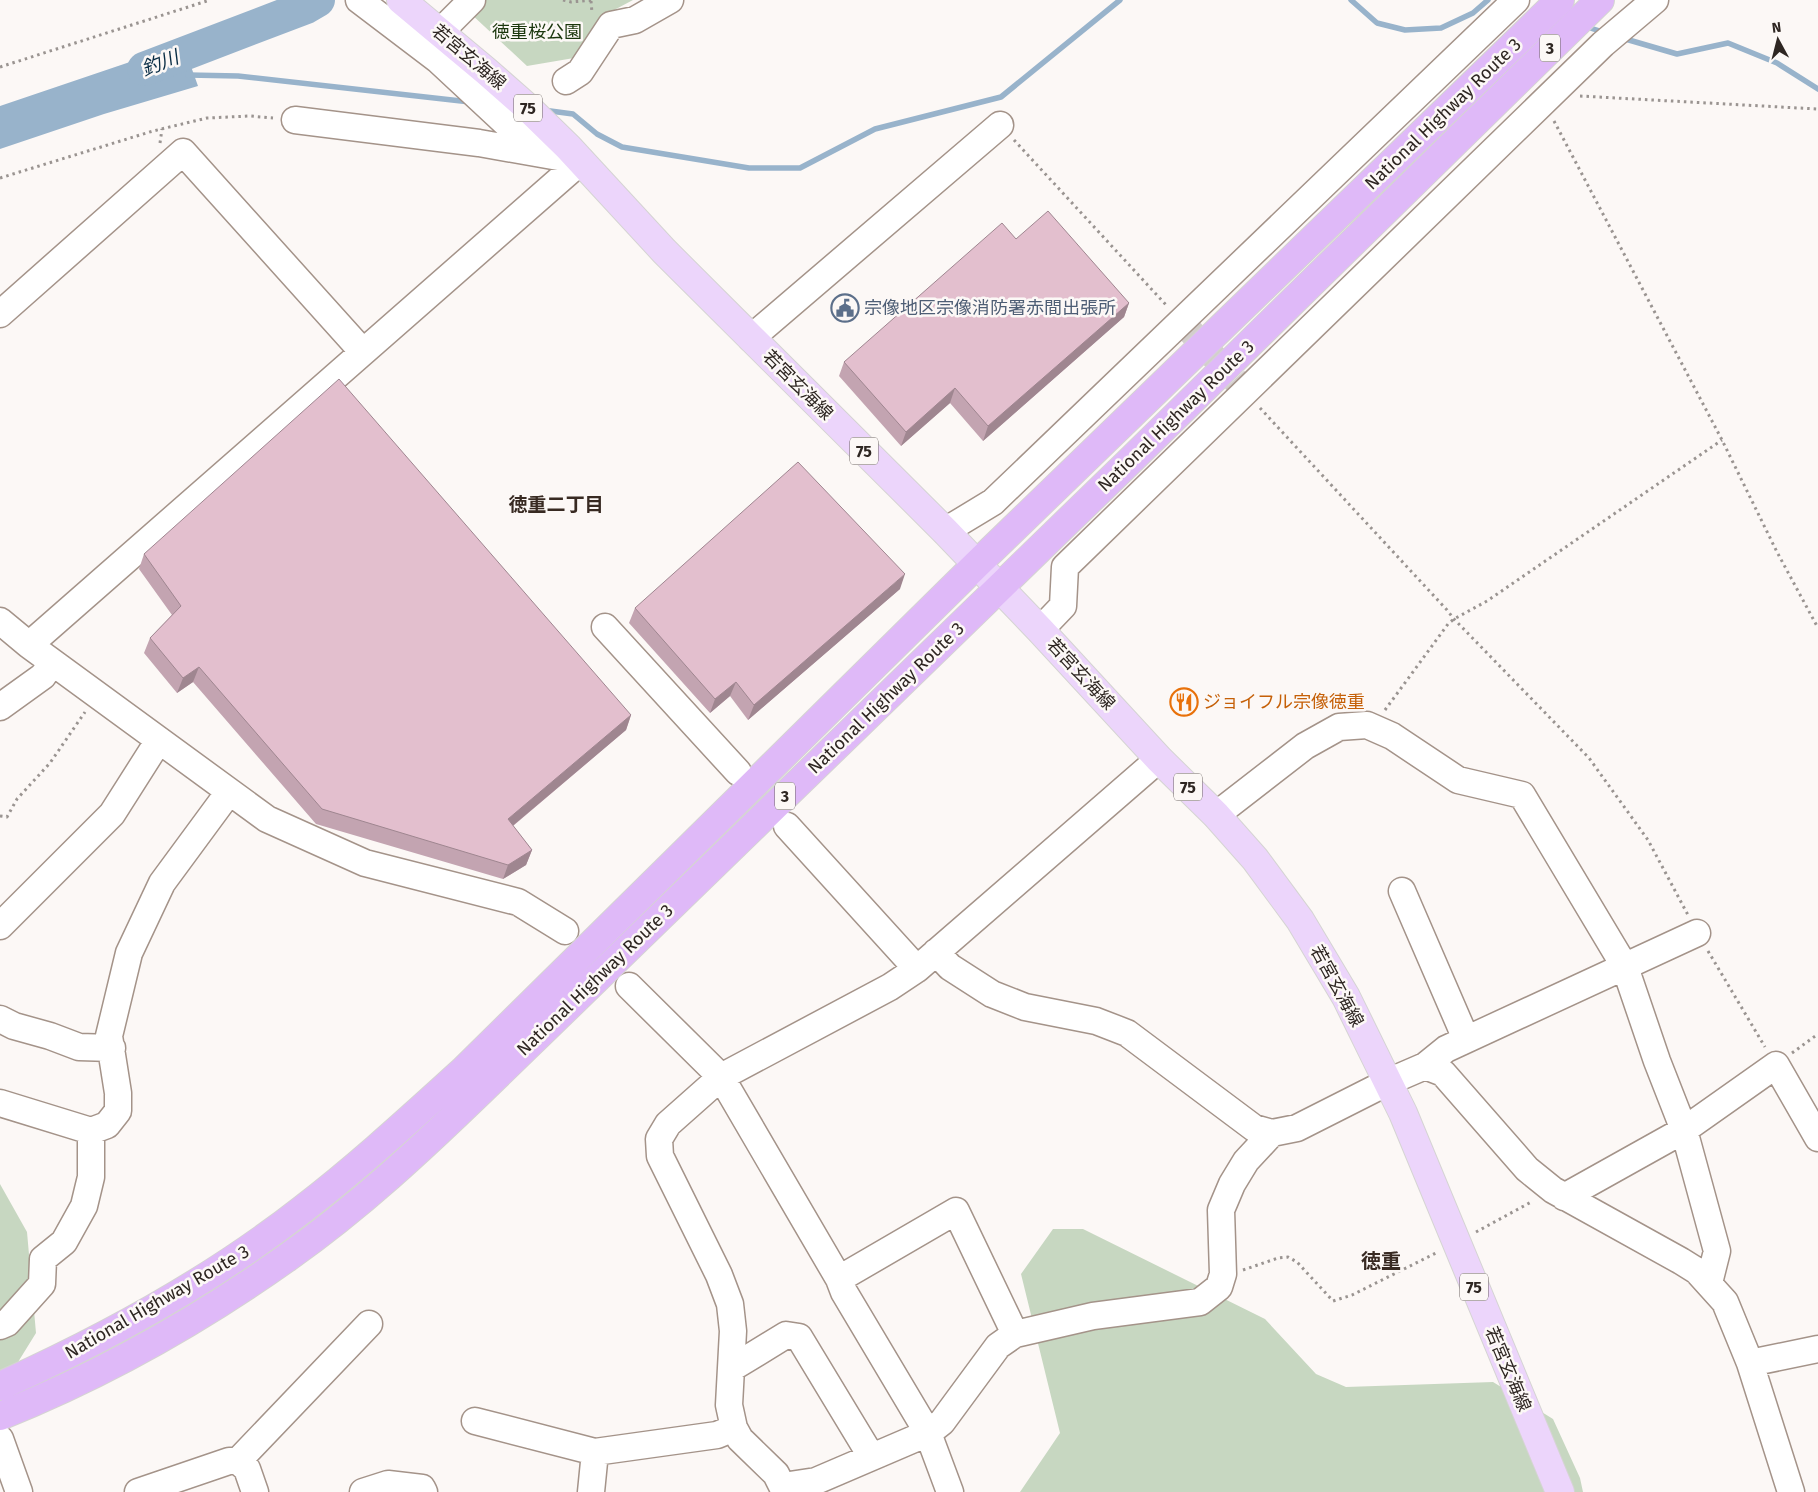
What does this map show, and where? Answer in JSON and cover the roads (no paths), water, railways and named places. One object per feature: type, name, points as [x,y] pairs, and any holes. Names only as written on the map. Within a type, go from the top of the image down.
[{"type":"highway","name":"National Highway Route 3","points":[[0,1386],[126,1325],[187,1288],[281,1225],[352,1170],[463,1071],[977,564],[1560,0]]},
{"type":"highway","name":"National Highway Route 3","points":[[0,1416],[81,1382],[204,1314],[289,1256],[386,1180],[484,1088],[999,588],[1597,3]]},
{"type":"main road","name":"若宮玄海線","points":[[398,8],[440,32],[527,107],[574,154],[664,251],[977,564],[1159,759],[1216,815],[1255,859],[1300,920],[1346,996],[1403,1113],[1560,1492]]},
{"type":"street","points":[[359,0],[398,8],[438,60],[538,153]]},
{"type":"street","points":[[440,32],[472,0]]},
{"type":"street","points":[[566,81],[580,72],[611,25],[635,20],[670,0]]},
{"type":"street","points":[[945,531],[993,502],[1516,0]]},
{"type":"street","points":[[1040,630],[1063,606],[1065,567],[1603,44],[1655,0]]},
{"type":"street","points":[[295,120],[479,143],[538,153],[574,154]]},
{"type":"street","points":[[751,338],[1000,125]]},
{"type":"street","points":[[0,314],[183,152],[363,352]]},
{"type":"street","points":[[29,645],[363,352],[574,154]]},
{"type":"street","points":[[0,621],[96,695],[267,819],[365,863],[518,902],[565,931]]},
{"type":"street","points":[[604,627],[738,772]]},
{"type":"street","points":[[0,707],[43,676],[52,662]]},
{"type":"street","points":[[1216,815],[1305,746],[1339,727],[1367,725],[1392,736],[1458,780],[1522,795],[1625,967],[1657,1061],[1684,1130],[1717,1251],[1710,1283]]},
{"type":"street","points":[[0,926],[112,814],[158,740]]},
{"type":"street","points":[[1159,759],[917,969],[890,987],[721,1077],[668,1124],[659,1139],[660,1156],[719,1275],[730,1304],[733,1330],[729,1405],[734,1428],[740,1439],[776,1474],[784,1489],[816,1481],[928,1433],[942,1422],[998,1346],[1015,1334],[1093,1316],[1200,1302],[1219,1287],[1223,1274],[1221,1210],[1232,1184],[1246,1161],[1272,1133]]},
{"type":"street","points":[[0,1103],[91,1131],[107,1125],[118,1111],[118,1093],[109,1036],[129,953],[162,883],[229,792]]},
{"type":"street","points":[[787,826],[917,969]]},
{"type":"street","points":[[1402,892],[1466,1039]]},
{"type":"street","points":[[936,952],[950,967],[992,994],[1025,1007],[1096,1021],[1127,1033],[1254,1128],[1272,1133],[1297,1128],[1388,1082],[1425,1066],[1446,1049],[1466,1039],[1697,933]]},
{"type":"street","points":[[629,986],[721,1077],[839,1279],[844,1292],[928,1433],[950,1492]]},
{"type":"street","points":[[0,1019],[14,1026],[50,1036],[79,1047],[112,1048]]},
{"type":"street","points":[[1558,1194],[1684,1130],[1776,1065],[1818,1138]]},
{"type":"street","points":[[1425,1066],[1443,1073],[1528,1169],[1558,1194],[1681,1261],[1697,1271],[1710,1283],[1725,1302],[1750,1363],[1791,1492]]},
{"type":"street","points":[[0,1326],[6,1323],[42,1284],[43,1260],[64,1242],[84,1206],[91,1176],[91,1131]]},
{"type":"street","points":[[839,1279],[956,1212],[1015,1334]]},
{"type":"street","points":[[138,1492],[229,1462],[238,1461],[369,1324]]},
{"type":"street","points":[[732,1368],[786,1335],[799,1337],[871,1456]]},
{"type":"street","points":[[1750,1363],[1818,1348]]},
{"type":"street","points":[[475,1421],[594,1452],[717,1435],[734,1428]]},
{"type":"street","points":[[4,1447],[19,1492]]},
{"type":"street","points":[[591,1492],[594,1452]]},
{"type":"street","points":[[238,1461],[247,1469],[255,1492]]},
{"type":"street","points":[[362,1492],[388,1484],[422,1488],[424,1492]]},
{"type":"water","points":[[183,44],[198,86],[104,114],[0,149],[0,106]]},
{"type":"waterway","name":"釣川","points":[[144,69],[306,7],[318,0]]},
{"type":"waterway","points":[[543,110],[573,114],[597,134],[622,147],[749,168],[800,168],[875,129],[1001,97],[1120,0]]},
{"type":"waterway","points":[[1351,0],[1377,23],[1405,30],[1441,28],[1473,13],[1488,0]]},
{"type":"waterway","points":[[1584,26],[1606,33]]},
{"type":"waterway","points":[[1622,38],[1677,54],[1728,43],[1777,63],[1818,89]]},
{"type":"waterway","points":[[188,75],[238,76],[470,102]]},
{"type":"tunnel","points":[[1182,322],[1245,391]]},
{"type":"place","name":"宗像地区宗像消防署赤間出張所","points":[[845,308]]},
{"type":"place","name":"ジョイフル宗像徳重","points":[[1184,702]]},
{"type":"district","name":"徳重二丁目","points":[[556,504]]},
{"type":"district","name":"徳重","points":[[1381,1261]]},
{"type":"park label","name":"徳重桜公園","points":[[537,32]]}]
